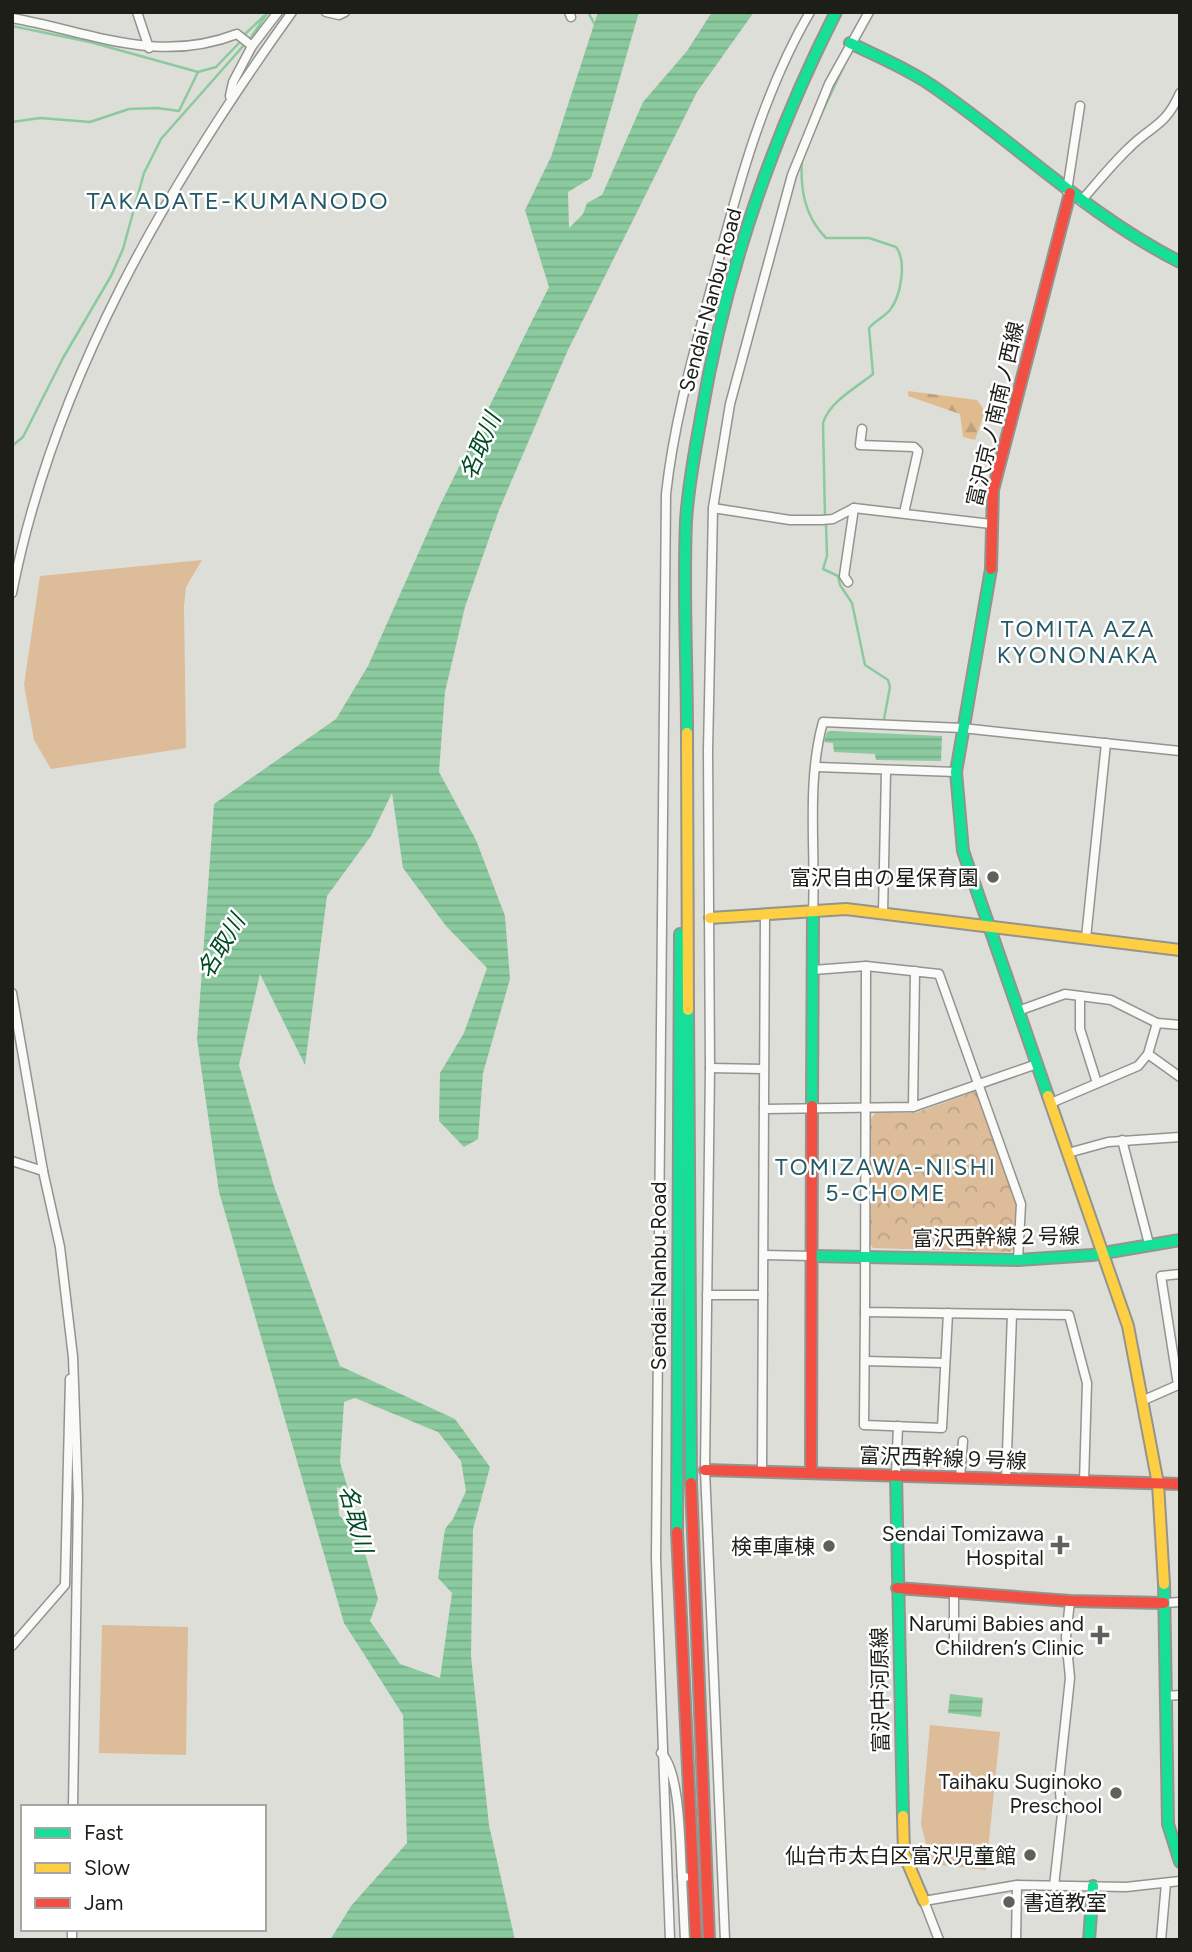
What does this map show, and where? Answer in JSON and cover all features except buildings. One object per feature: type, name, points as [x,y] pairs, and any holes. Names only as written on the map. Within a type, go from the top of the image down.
[{"type":"main road","name":"Sendai-Nanbu Road","points":[[696,1940],[677,1518],[676,1320],[686,520],[704,392],[725,307],[789,108],[836,12]]},
{"type":"main road","points":[[850,43],[930,84],[1068,192],[1143,245],[1180,262]]},
{"type":"main road","name":"富沢京ノ南南ノ西線","points":[[1068,192],[993,490],[990,586],[961,728],[956,772],[963,851],[1128,1326],[1144,1400],[1158,1484],[1164,1603],[1168,1824],[1180,1861]]},
{"type":"main road","name":"Sendai-Nanbu Road","points":[[684,612],[690,951],[691,1532],[709,1940]]},
{"type":"main road","points":[[710,918],[846,909],[1180,950]]},
{"type":"main road","points":[[811,1472],[813,912]]},
{"type":"main road","name":"富沢西幹線２号線","points":[[812,1256],[1018,1260],[1103,1253],[1180,1240]]},
{"type":"main road","name":"富沢西幹線９号線","points":[[705,1470],[1180,1484]]},
{"type":"main road","name":"富沢中河原線","points":[[896,1475],[904,1854],[923,1901]]},
{"type":"main road","points":[[897,1588],[1069,1601],[1164,1603]]},
{"type":"main road","points":[[1089,1940],[1093,1886]]},
{"type":"street","points":[[137,12],[149,48]]},
{"type":"street","points":[[229,102],[233,82],[252,46],[278,12]]},
{"type":"street","points":[[12,593],[26,524],[56,432],[88,355],[185,169],[292,12]]},
{"type":"street","points":[[326,12],[339,15],[345,12]]},
{"type":"street","points":[[670,1940],[661,1753],[656,1559],[666,494],[676,422],[733,203],[775,86],[810,12]]},
{"type":"street","points":[[725,1940],[718,1875],[705,1470],[710,1068],[708,751],[713,508],[730,404],[792,175],[813,121],[850,43],[869,12]]},
{"type":"street","points":[[12,18],[149,48],[211,42],[237,34],[252,46]]},
{"type":"street","points":[[1081,201],[1133,144],[1160,125],[1171,112],[1180,93]]},
{"type":"street","points":[[1068,192],[1080,106]]},
{"type":"street","points":[[862,429],[860,445],[914,447],[918,451],[904,513]]},
{"type":"street","points":[[713,508],[790,520],[833,519],[854,508],[991,524]]},
{"type":"street","points":[[848,582],[845,576],[851,561],[854,508]]},
{"type":"street","points":[[813,912],[817,744],[823,722],[961,728],[1180,751]]},
{"type":"street","points":[[1086,938],[1107,743]]},
{"type":"street","points":[[817,767],[956,772]]},
{"type":"street","points":[[883,913],[886,770]]},
{"type":"street","points":[[762,1471],[765,914]]},
{"type":"street","points":[[813,970],[866,966],[939,974],[1021,1204],[1018,1260]]},
{"type":"street","points":[[866,966],[864,1425],[942,1428],[948,1313]]},
{"type":"street","points":[[913,1107],[915,971]]},
{"type":"street","points":[[12,993],[43,1171],[60,1247],[73,1357],[78,1498],[73,1805]]},
{"type":"street","points":[[1018,1010],[1065,994],[1111,1000],[1157,1023],[1180,1025]]},
{"type":"street","points":[[1080,996],[1080,1029],[1097,1083]]},
{"type":"street","points":[[1051,1103],[1138,1066],[1148,1054],[1157,1023]]},
{"type":"street","points":[[1148,1054],[1180,1077]]},
{"type":"street","points":[[764,1109],[913,1107],[1037,1064]]},
{"type":"street","points":[[710,1068],[763,1069]]},
{"type":"street","points":[[1068,1153],[1122,1140],[1180,1137]]},
{"type":"street","points":[[1122,1140],[1149,1244]]},
{"type":"street","points":[[12,1161],[43,1171]]},
{"type":"street","points":[[764,1255],[812,1256]]},
{"type":"street","points":[[1144,1400],[1179,1385],[1161,1276],[1180,1273]]},
{"type":"street","points":[[707,1295],[763,1295]]},
{"type":"street","points":[[865,1312],[1069,1315],[1087,1383],[1084,1482]]},
{"type":"street","points":[[1006,1480],[1012,1314]]},
{"type":"street","points":[[12,1646],[65,1585],[69,1391],[73,1357]]},
{"type":"street","points":[[866,1361],[944,1363]]},
{"type":"street","points":[[896,1475],[898,1426]]},
{"type":"street","points":[[960,1478],[963,1441]]},
{"type":"street","points":[[954,1592],[954,1645]]},
{"type":"street","points":[[1054,1886],[1062,1814],[1059,1781],[1070,1678],[1066,1637],[1069,1601]]},
{"type":"street","points":[[1164,1603],[1180,1602]]},
{"type":"street","points":[[1166,1696],[1180,1695]]},
{"type":"street","points":[[661,1753],[668,1759],[673,1782],[684,1877],[685,1940]]},
{"type":"street","points":[[939,1940],[923,1901],[1017,1885],[1093,1886],[1180,1881]]},
{"type":"street","points":[[1161,1940],[1166,1883]]},
{"type":"street","points":[[1016,1940],[1017,1885]]},
{"type":"green space","points":[[908,391],[977,400],[985,411],[975,440],[963,437],[960,414],[908,396]]},
{"type":"green space","points":[[202,560],[186,587],[184,606],[186,748],[51,769],[34,740],[24,685],[40,576]]},
{"type":"green space","points":[[974,1092],[980,1096],[1017,1203],[1016,1247],[1010,1252],[873,1248],[870,1243],[871,1119],[875,1113],[915,1113]]},
{"type":"green space","points":[[102,1625],[188,1627],[186,1755],[99,1753]]},
{"type":"green space","points":[[930,1725],[1000,1732],[986,1870],[931,1864],[921,1824]]},
{"type":"water","name":"名取川","points":[[598,12],[639,12],[591,178],[568,192],[569,228],[583,214],[587,203],[602,195],[643,102],[687,51],[712,12],[754,12],[697,92],[567,352],[499,510],[465,607],[445,692],[439,772],[476,840],[505,916],[510,979],[483,1073],[478,1139],[464,1147],[439,1121],[440,1073],[464,1033],[487,968],[446,926],[403,868],[392,793],[371,836],[327,896],[305,1065],[260,974],[239,1065],[274,1186],[340,1366],[455,1419],[490,1467],[473,1529],[471,1656],[489,1825],[515,1940],[330,1940],[351,1906],[407,1843],[403,1715],[344,1623],[219,1192],[197,1039],[214,804],[336,719],[368,666],[439,507],[549,287],[525,210],[551,157]],"holes":[[[355,1398],[438,1432],[461,1461],[466,1491],[453,1519],[445,1529],[438,1578],[452,1593],[440,1678],[400,1664],[370,1621],[378,1599],[361,1539],[339,1515],[337,1487],[350,1496],[340,1462],[344,1402]]]},
{"type":"water","points":[[827,732],[942,736],[941,761],[876,760],[875,754],[834,752],[833,743],[824,742]]},
{"type":"water","points":[[950,1694],[983,1698],[981,1717],[948,1713]]},
{"type":"waterway","points":[[250,39],[268,12]]},
{"type":"waterway","points":[[588,12],[595,25]]},
{"type":"waterway","points":[[244,35],[264,16]]},
{"type":"waterway","points":[[12,26],[90,42],[198,72],[216,67],[240,42]]},
{"type":"waterway","points":[[12,446],[23,437],[63,358],[111,276],[123,249],[144,173],[161,139],[244,45]]},
{"type":"waterway","points":[[817,123],[844,66]]},
{"type":"waterway","points":[[12,122],[40,118],[90,122],[129,109],[157,108],[179,111],[198,72]]},
{"type":"waterway","points":[[802,158],[805,201],[813,220],[826,238],[869,238],[896,247],[902,269],[900,288],[894,304],[869,328],[873,374],[837,402],[823,423],[825,516]]},
{"type":"waterway","points":[[826,523],[827,556],[823,569],[838,576],[840,585],[852,603],[865,665],[888,680],[890,687],[884,719]]},
{"type":"traffic: fast","points":[[687,733],[686,521],[692,469],[711,364],[737,260],[753,209],[791,109],[836,12]]},
{"type":"traffic: fast","points":[[850,43],[931,85],[1083,201],[1114,223],[1180,262]]},
{"type":"traffic: fast","points":[[991,569],[956,772],[963,851],[1048,1096]]},
{"type":"traffic: fast","points":[[812,1106],[813,912]]},
{"type":"traffic: fast","points":[[677,1532],[680,934]]},
{"type":"traffic: fast","points":[[688,1010],[691,1483]]},
{"type":"traffic: fast","points":[[812,1256],[1018,1260],[1092,1255],[1180,1240]]},
{"type":"traffic: fast","points":[[896,1475],[903,1816]]},
{"type":"traffic: fast","points":[[1164,1584],[1168,1824],[1180,1862]]},
{"type":"traffic: fast","points":[[1089,1940],[1093,1886]]},
{"type":"traffic: slow","points":[[687,733],[688,1010]]},
{"type":"traffic: slow","points":[[710,918],[846,909],[1180,950]]},
{"type":"traffic: slow","points":[[1048,1096],[1128,1326],[1158,1484],[1164,1584]]},
{"type":"traffic: slow","points":[[903,1816],[904,1854],[924,1901]]},
{"type":"traffic: jam","points":[[991,569],[993,490],[1070,193]]},
{"type":"traffic: jam","points":[[811,1472],[812,1106]]},
{"type":"traffic: jam","points":[[705,1470],[1180,1484]]},
{"type":"traffic: jam","points":[[691,1483],[709,1940]]},
{"type":"traffic: jam","points":[[677,1532],[696,1940]]},
{"type":"traffic: jam","points":[[897,1588],[1070,1601],[1164,1603]]},
{"type":"place","name":"富沢自由の星保育園","points":[[993,877]]},
{"type":"place","name":"Sendai Tomizawa Hospital","points":[[1060,1545]]},
{"type":"place","name":"検車庫棟","points":[[829,1546]]},
{"type":"place","name":"Narumi Babies and Children’s Clinic","points":[[1100,1635]]},
{"type":"place","name":"Taihaku Suginoko Preschool","points":[[1116,1793]]},
{"type":"place","name":"仙台市太白区富沢児童館","points":[[1030,1855]]},
{"type":"place","name":"書道教室","points":[[1009,1902]]},
{"type":"district","name":"TAKADATE-KUMANODO","points":[[238,200]]},
{"type":"district","name":"TOMITA AZA KYONONAKA","points":[[1078,642]]},
{"type":"district","name":"TOMIZAWA-NISHI 5-CHOME","points":[[886,1180]]}]
